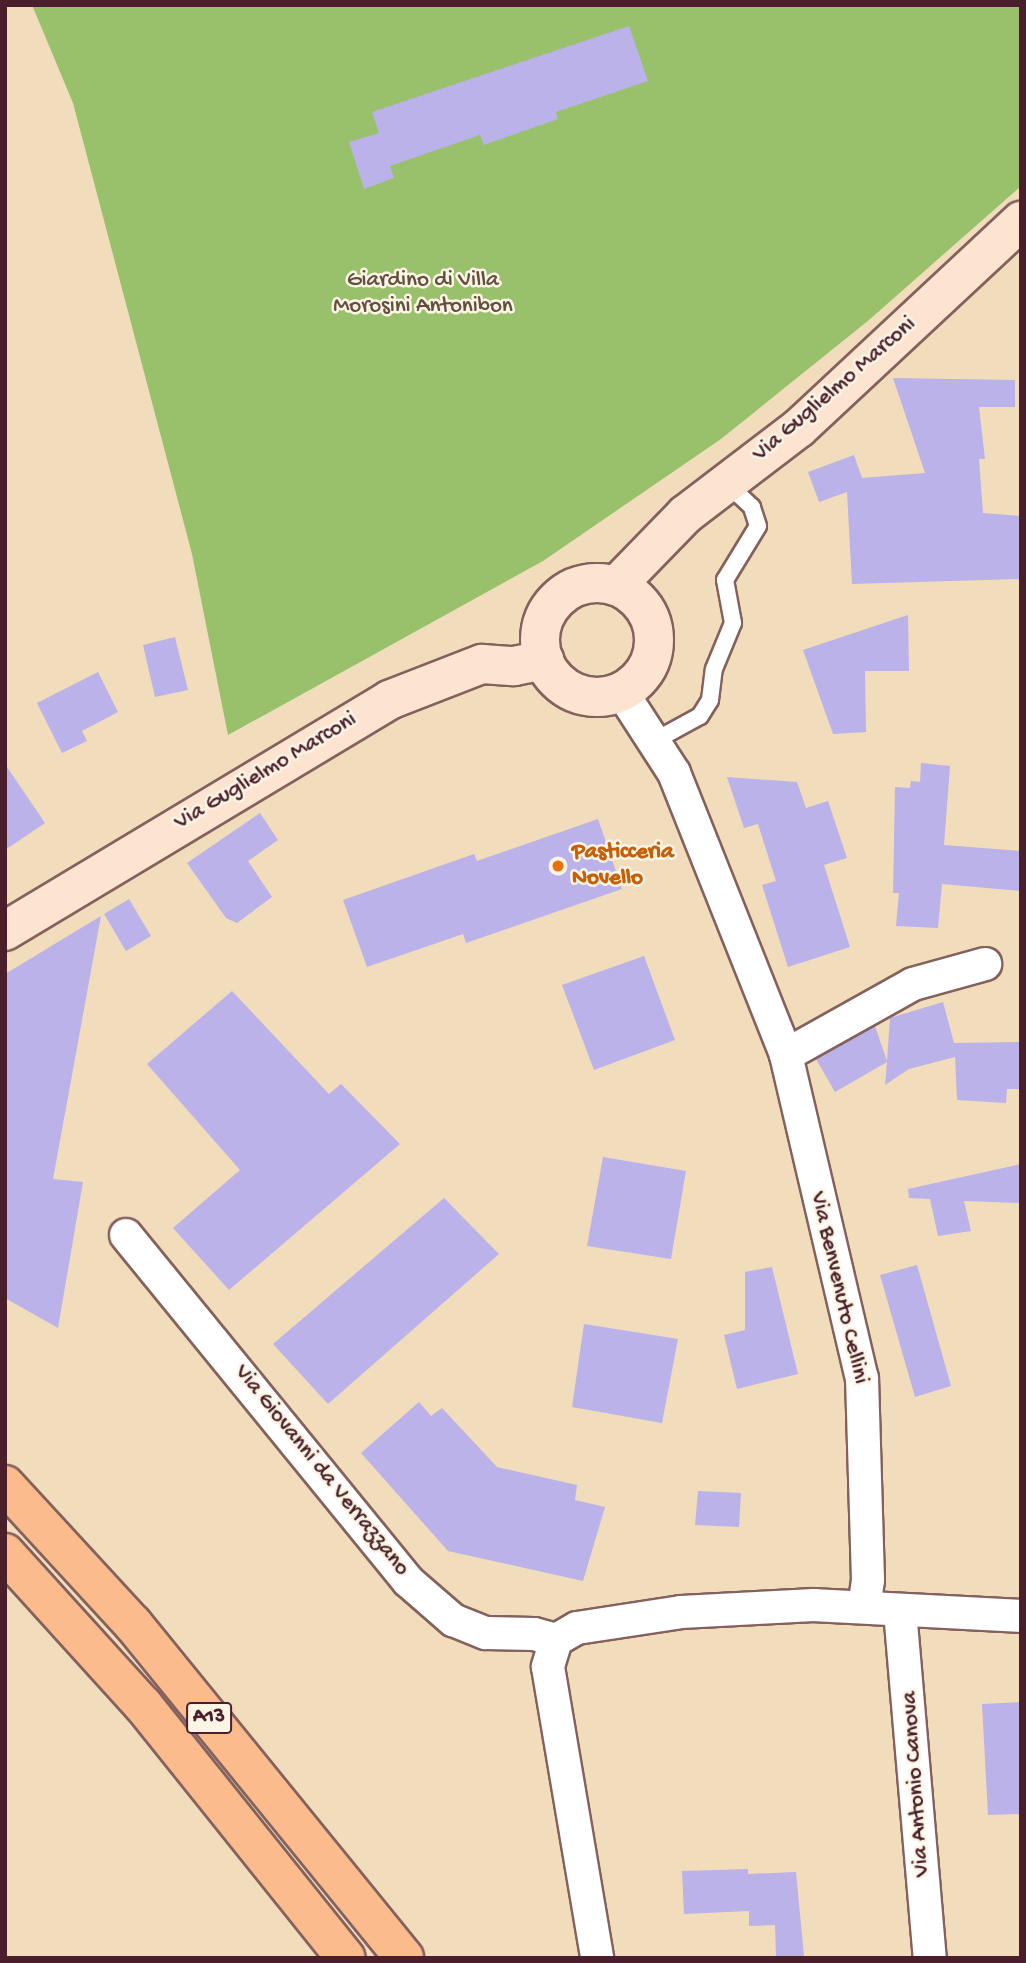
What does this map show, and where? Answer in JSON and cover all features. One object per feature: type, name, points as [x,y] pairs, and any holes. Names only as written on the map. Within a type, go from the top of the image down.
[{"type":"highway","name":"A13","points":[[5,1485],[132,1624],[404,1958]]},
{"type":"highway","name":"A13","points":[[5,1553],[143,1705],[346,1958]]},
{"type":"street","name":"Via Guglielmo Marconi","points":[[616,586],[686,514],[799,428],[1021,221]]},
{"type":"street","points":[[579,586],[616,586],[632,595],[652,627],[648,665],[621,691],[584,695],[553,676],[544,660],[542,624],[550,607],[579,586]]},
{"type":"street","name":"Via Guglielmo Marconi","points":[[5,931],[389,700],[482,664],[514,666],[544,660]]},
{"type":"street","name":"Via Benvenuto Cellini","points":[[621,691],[656,740],[700,834],[786,1055],[862,1378],[868,1580],[864,1607]]},
{"type":"street","points":[[786,1055],[913,984],[985,964]]},
{"type":"street","name":"Via Giovanni da Verrazzano","points":[[127,1235],[408,1581],[453,1620],[475,1629],[556,1640]]},
{"type":"street","points":[[597,1957],[548,1667],[556,1640],[577,1628],[681,1612],[814,1605],[1021,1616]]},
{"type":"street","name":"Via Antonio Canova","points":[[900,1611],[930,1958]]},
{"type":"lane","points":[[656,740],[700,716],[710,700],[714,669],[733,623],[725,580],[758,526],[752,507],[726,483]]},
{"type":"green space","name":"Giardino di Villa Morosini Antonibon","points":[[32,5],[1021,5],[1021,186],[869,320],[721,439],[543,561],[228,735],[192,554],[73,103]]},
{"type":"building","points":[[629,26],[648,81],[556,112],[558,119],[484,145],[480,135],[390,166],[394,178],[364,189],[349,142],[379,133],[372,112]]},
{"type":"building","points":[[893,378],[1015,380],[1015,407],[979,407],[985,459],[979,459],[983,513],[1021,516],[1021,579],[852,584],[847,492],[819,502],[808,472],[854,455],[862,478],[925,473]]},
{"type":"building","points":[[908,615],[909,671],[865,671],[866,732],[833,734],[803,650]]},
{"type":"building","points":[[175,637],[188,690],[155,697],[143,645]]},
{"type":"building","points":[[98,672],[118,712],[82,731],[87,741],[62,753],[37,703]]},
{"type":"building","points":[[921,763],[950,766],[944,845],[1021,851],[1021,891],[942,884],[938,928],[896,926],[899,893],[893,893],[895,787],[910,788],[911,781],[920,782]]},
{"type":"building","points":[[5,764],[45,823],[5,850]]},
{"type":"building","points":[[727,777],[797,782],[806,808],[828,801],[847,858],[824,865],[850,947],[788,967],[762,885],[776,881],[758,824],[744,828]]},
{"type":"building","points":[[260,813],[278,840],[248,861],[272,897],[237,923],[226,918],[187,863]]},
{"type":"building","points":[[598,819],[622,889],[466,943],[463,934],[367,967],[343,900],[474,854],[477,861]]},
{"type":"building","points":[[129,899],[151,936],[126,951],[104,914]]},
{"type":"building","points":[[101,916],[53,1179],[83,1182],[58,1328],[5,1298],[5,974]]},
{"type":"building","points":[[644,956],[675,1040],[594,1070],[562,985]]},
{"type":"building","points":[[232,991],[329,1094],[341,1084],[400,1144],[229,1290],[173,1228],[240,1170],[147,1064]]},
{"type":"building","points":[[943,1002],[954,1043],[1021,1042],[1021,1089],[1007,1089],[1006,1103],[957,1100],[955,1057],[909,1069],[885,1085],[887,1062],[835,1092],[816,1059],[875,1026],[887,1061],[890,1018]]},
{"type":"building","points":[[603,1157],[686,1171],[671,1259],[587,1246]]},
{"type":"building","points":[[1021,1164],[1021,1203],[964,1201],[971,1231],[938,1236],[930,1199],[909,1198],[908,1189]]},
{"type":"building","points":[[444,1198],[499,1254],[328,1404],[273,1344]]},
{"type":"building","points":[[917,1265],[951,1386],[915,1397],[880,1275]]},
{"type":"building","points":[[772,1267],[798,1374],[737,1389],[724,1335],[745,1330],[745,1272]]},
{"type":"building","points":[[584,1324],[678,1339],[662,1423],[572,1407]]},
{"type":"building","points":[[419,1402],[431,1416],[442,1408],[497,1467],[577,1485],[575,1500],[605,1507],[583,1581],[448,1551],[361,1453]]},
{"type":"building","points":[[698,1491],[741,1493],[739,1527],[695,1525]]},
{"type":"building","points":[[1021,1702],[1021,1814],[988,1815],[982,1704]]},
{"type":"building","points":[[748,1869],[748,1874],[796,1872],[804,1956],[776,1957],[775,1925],[749,1926],[749,1911],[684,1914],[682,1871]]},
{"type":"place","name":"Pasticceria Novello","points":[[558,866]]}]
